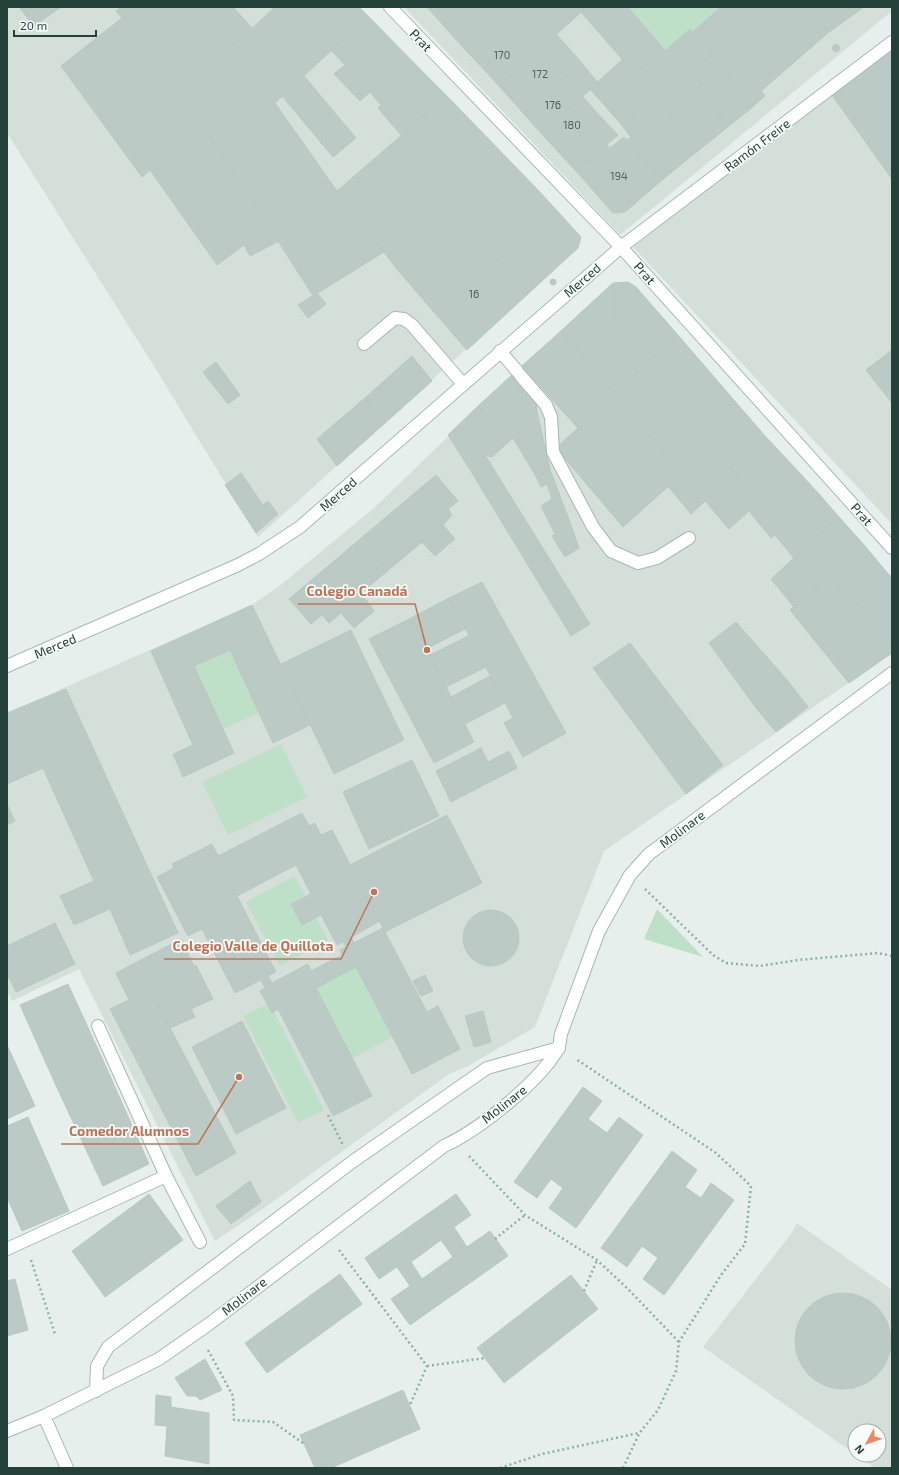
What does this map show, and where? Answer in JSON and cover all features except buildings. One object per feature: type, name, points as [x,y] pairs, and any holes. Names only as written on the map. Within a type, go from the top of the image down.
[{"type":"street","name":"Prat","points":[[390,7],[621,247],[892,548]]},
{"type":"street","name":"Ramón Freire","points":[[621,247],[892,42]]},
{"type":"street","name":"Merced","points":[[7,666],[168,597],[259,554],[300,528],[500,351],[621,247]]},
{"type":"street","points":[[364,344],[395,318],[404,319],[412,325],[463,384]]},
{"type":"street","points":[[500,351],[546,405],[551,417],[553,452],[593,527],[611,551],[638,563],[656,558],[689,538]]},
{"type":"street","name":"Molinare","points":[[7,1431],[44,1416],[159,1359],[198,1332],[326,1233],[444,1146],[455,1141],[501,1108],[533,1081],[559,1048],[561,1034],[599,932],[630,875],[649,854],[890,676]]},
{"type":"street","points":[[98,1026],[166,1176],[200,1242]]},
{"type":"street","points":[[96,1391],[97,1366],[108,1347],[352,1162],[486,1068],[559,1048]]},
{"type":"street","points":[[7,1249],[166,1176]]},
{"type":"street","points":[[44,1416],[67,1468]]},
{"type":"path","points":[[630,875],[713,955],[726,963],[760,966],[798,960],[878,953],[892,956]]},
{"type":"path","points":[[559,1048],[716,1153],[751,1186],[745,1244],[721,1275],[679,1342],[676,1371],[658,1410],[639,1433],[623,1468]]},
{"type":"path","points":[[328,1116],[345,1149]]},
{"type":"path","points":[[455,1141],[525,1215],[597,1260],[627,1288],[679,1342]]},
{"type":"path","points":[[496,1239],[525,1215]]},
{"type":"path","points":[[326,1233],[426,1366]]},
{"type":"path","points":[[25,1242],[55,1334]]},
{"type":"path","points":[[584,1291],[597,1260]]},
{"type":"path","points":[[198,1332],[233,1396],[234,1420],[274,1422],[303,1442]]},
{"type":"path","points":[[426,1366],[485,1358]]},
{"type":"path","points":[[410,1405],[426,1366]]},
{"type":"path","points":[[500,1468],[542,1454],[639,1433]]},
{"type":"shaded area","points":[[7,7],[359,7],[581,237],[578,248],[258,537],[157,371],[7,133]]},
{"type":"shaded area","points":[[404,7],[892,7],[892,11],[620,235]]},
{"type":"shaded area","points":[[892,50],[892,524],[633,247],[809,111]]},
{"type":"shaded area","points":[[628,282],[636,287],[765,436],[839,517],[892,579],[892,653],[604,851],[535,1027],[468,1066],[449,1074],[264,1208],[215,1241],[79,969],[12,1001],[7,990],[7,713],[252,605],[278,587],[374,508],[513,374],[613,283]]},
{"type":"shaded area","points":[[797,1223],[892,1290],[892,1468],[875,1468],[868,1463],[887,1463],[887,1423],[847,1423],[847,1448],[703,1347],[791,1234]]},
{"type":"green space","points":[[628,7],[721,7],[693,32],[690,29],[666,50]]},
{"type":"green space","points":[[230,650],[259,713],[223,729],[194,666]]},
{"type":"green space","points":[[281,744],[307,797],[228,835],[202,782]]},
{"type":"green space","points":[[294,876],[305,896],[291,904],[302,925],[316,918],[328,940],[280,966],[246,902]]},
{"type":"green space","points":[[657,909],[703,957],[644,939]]},
{"type":"green space","points":[[356,967],[392,1037],[352,1059],[316,988]]},
{"type":"green space","points":[[267,1004],[271,1013],[274,1012],[324,1110],[298,1123],[243,1016]]},
{"type":"place","name":"Colegio Canadá","points":[[427,650]]},
{"type":"place","name":"Colegio Valle de Quillota","points":[[374,892]]},
{"type":"place","name":"Comedor Alumnos","points":[[239,1077]]}]
